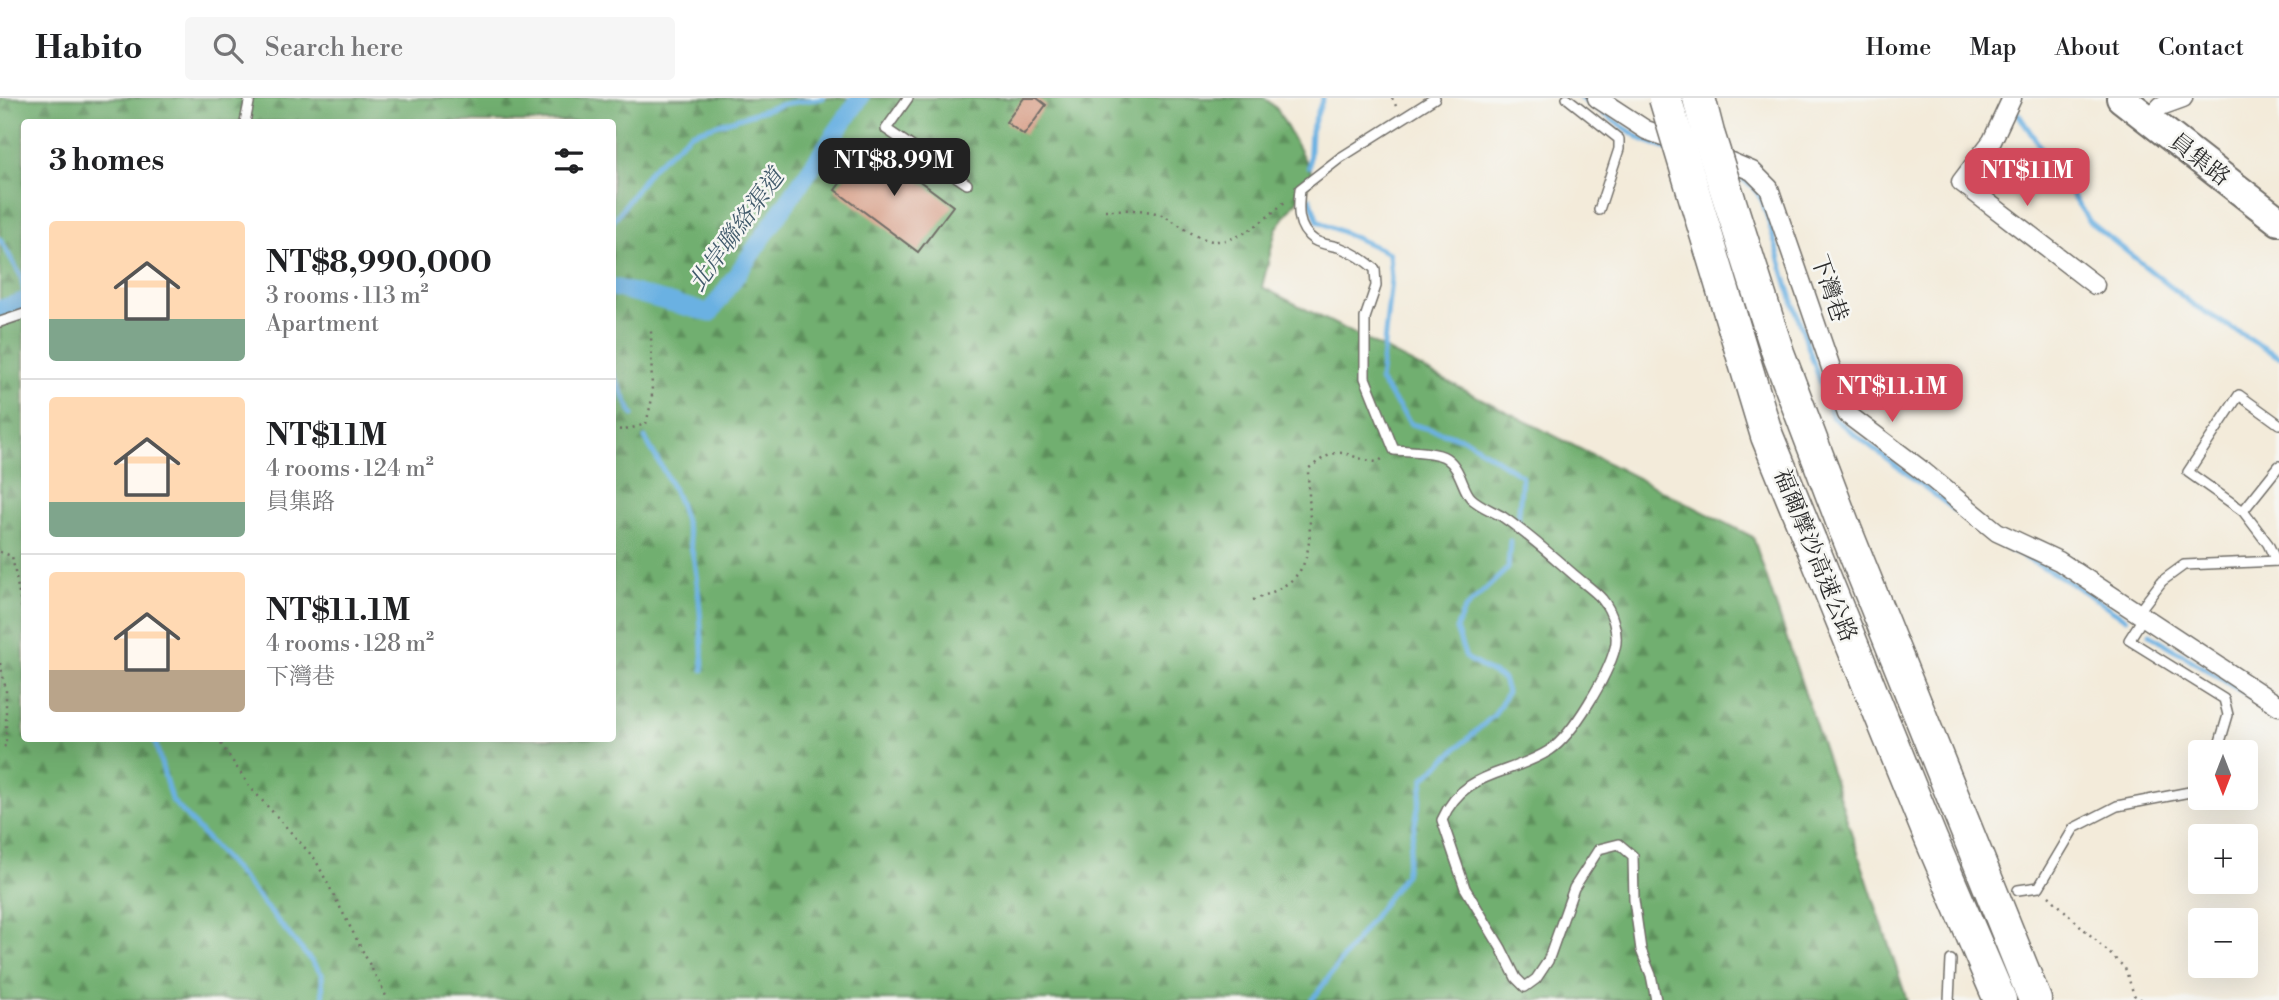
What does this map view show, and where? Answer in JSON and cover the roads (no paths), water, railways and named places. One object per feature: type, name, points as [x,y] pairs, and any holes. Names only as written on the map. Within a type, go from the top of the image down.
[{"type":"highway","name":"福爾摩沙高速公路","points":[[1665,98],[1767,436],[1931,839],[2000,1000]]},
{"type":"highway","name":"福爾摩沙高速公路","points":[[1699,98],[1778,353],[1844,529],[2035,1000]]},
{"type":"main road","name":"員集路","points":[[2121,98],[2161,105],[2279,199]]},
{"type":"main road","name":"員集路","points":[[2161,105],[2279,221]]},
{"type":"street","name":"下灣巷","points":[[1597,98],[1646,130],[1740,164],[1762,179],[1774,198],[1847,414],[1997,532],[2059,561],[2279,706]]},
{"type":"street","points":[[2012,98],[1992,141],[1961,182],[2095,285]]},
{"type":"lane","points":[[246,119],[250,98]]},
{"type":"lane","points":[[908,98],[886,129],[967,184]]},
{"type":"lane","points":[[1435,98],[1340,158],[1300,189],[1298,212],[1303,229],[1316,242],[1339,247],[1362,258],[1375,269],[1376,286],[1365,318],[1365,378],[1394,450],[1446,457],[1461,476],[1470,497],[1503,518],[1603,600],[1616,629],[1615,647],[1595,690],[1569,733],[1543,754],[1478,779],[1465,788],[1448,807],[1442,820],[1465,888],[1516,978],[1525,987],[1536,979],[1548,961],[1574,888],[1599,849],[1619,844],[1633,856],[1634,900],[1641,950],[1651,975],[1656,1000]]},
{"type":"lane","points":[[1567,98],[1619,139],[1619,149],[1599,210]]},
{"type":"lane","points":[[0,321],[21,315]]},
{"type":"lane","points":[[2221,740],[2228,715],[2224,699],[2129,640],[2162,580],[2184,565],[2277,561],[2268,544],[2243,511],[2188,472],[2239,395],[2279,424]]},
{"type":"lane","points":[[2243,511],[2279,466]]},
{"type":"lane","points":[[2018,890],[2039,887],[2074,828],[2117,806],[2188,792]]},
{"type":"lane","points":[[1949,1000],[1951,960]]},
{"type":"waterway","points":[[616,217],[651,169],[691,133],[783,104],[823,98]]},
{"type":"waterway","name":"北岸聯絡渠道","points":[[616,288],[710,313],[860,98]]},
{"type":"waterway","points":[[1309,167],[1311,131],[1323,98]]},
{"type":"waterway","points":[[1580,98],[1643,140],[1667,149]]},
{"type":"waterway","points":[[2012,107],[2090,222],[2192,304],[2279,357]]},
{"type":"waterway","points":[[1732,173],[1753,186],[1763,202],[1788,287],[1832,417],[1980,529]]},
{"type":"waterway","points":[[1310,198],[1318,221],[1389,253],[1391,279],[1380,381],[1411,424],[1465,439],[1522,476],[1518,523]]},
{"type":"waterway","points":[[0,239],[21,276]]},
{"type":"waterway","name":"北岸聯絡渠道","points":[[0,309],[21,302]]},
{"type":"waterway","points":[[616,380],[633,415]]},
{"type":"waterway","points":[[645,438],[667,476],[685,520],[694,562],[703,670]]},
{"type":"waterway","points":[[1991,537],[2063,578],[2126,619]]},
{"type":"waterway","points":[[1312,1000],[1405,874],[1424,778],[1495,714],[1507,692],[1503,679],[1466,658],[1456,629],[1464,610],[1508,568],[1510,541]]},
{"type":"waterway","points":[[2150,634],[2259,703]]},
{"type":"waterway","points":[[155,742],[171,799],[242,878],[322,974],[323,1000]]}]
